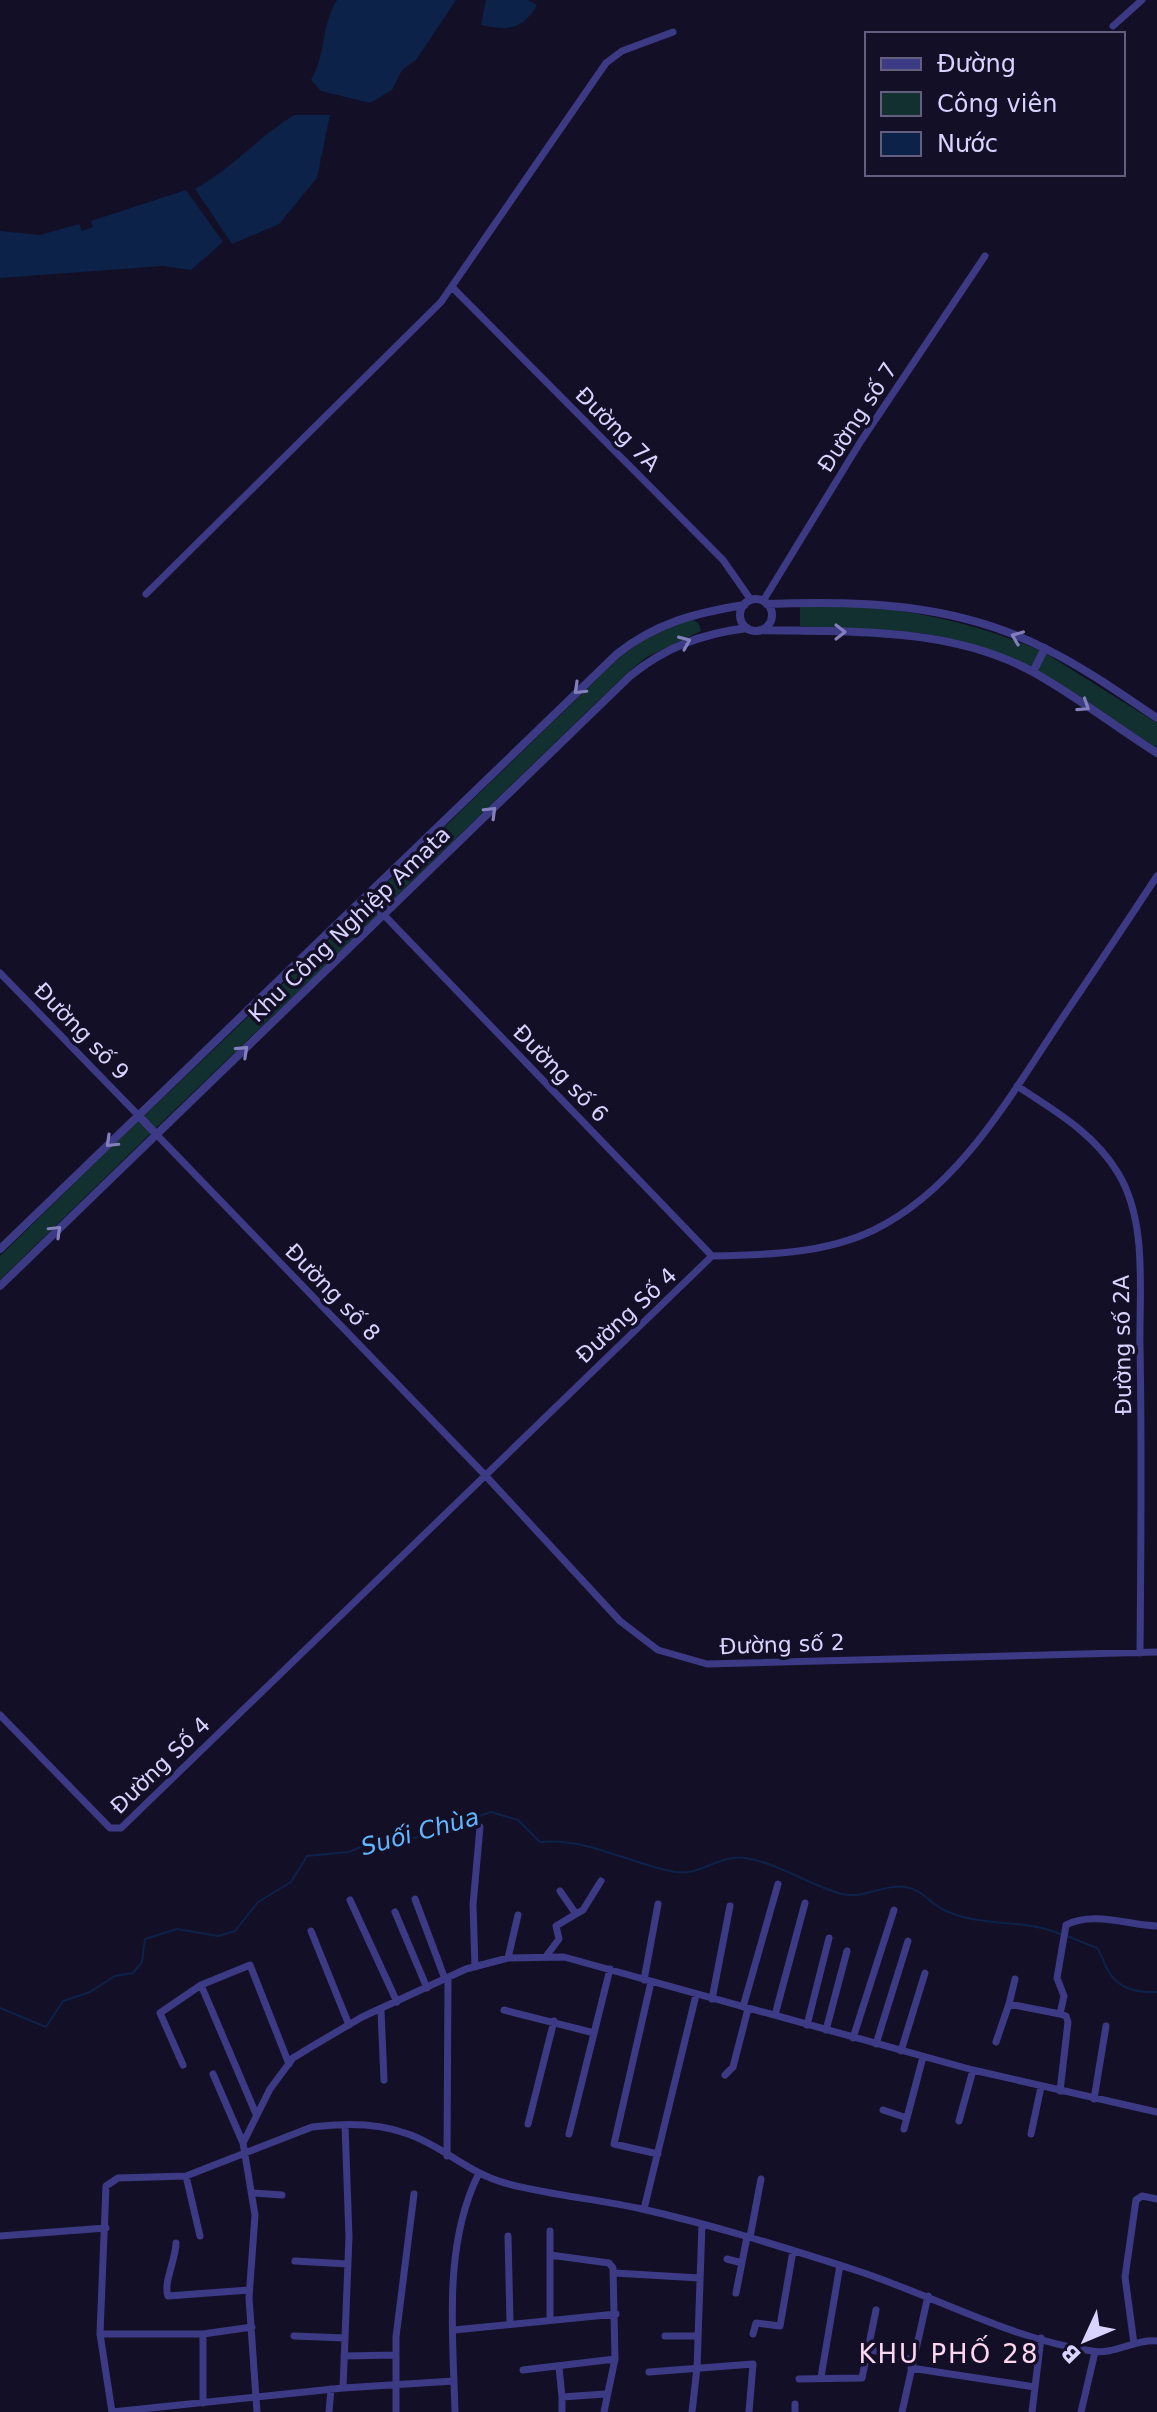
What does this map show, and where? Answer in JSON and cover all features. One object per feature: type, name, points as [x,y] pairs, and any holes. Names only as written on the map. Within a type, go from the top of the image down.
[{"type":"street","points":[[1113,26],[1142,0]]},
{"type":"street","points":[[146,594],[453,288],[606,63],[622,51],[673,32]]},
{"type":"street","name":"Đường số 7","points":[[765,603],[861,441],[985,256]]},
{"type":"street","name":"Đường 7A","points":[[453,288],[723,560],[748,602]]},
{"type":"street","points":[[1157,718],[1045,648],[971,619],[907,606],[858,602],[748,602],[740,616],[747,628],[762,630],[920,637],[961,645],[1033,672],[1157,753]]},
{"type":"street","name":"Khu Công Nghiệp Amata","points":[[0,1249],[585,683],[637,638],[675,619],[748,602]]},
{"type":"street","points":[[762,630],[771,619],[765,603]]},
{"type":"street","name":"Khu Công Nghiệp Amata","points":[[0,1286],[604,699],[649,661],[707,633],[747,628]]},
{"type":"street","points":[[1033,672],[1045,648]]},
{"type":"street","points":[[712,1256],[802,1251],[875,1229],[922,1200],[943,1181],[1017,1086],[1157,876]]},
{"type":"street","points":[[367,897],[384,915]]},
{"type":"street","name":"Đường số 6","points":[[384,915],[712,1256]]},
{"type":"street","name":"Đường số 9","points":[[0,973],[138,1115]]},
{"type":"street","name":"Đường số 2A","points":[[1017,1086],[1079,1127],[1101,1151],[1118,1173],[1133,1216],[1138,1256],[1142,1411],[1140,1653]]},
{"type":"street","points":[[138,1115],[156,1134]]},
{"type":"street","name":"Đường số 8","points":[[156,1134],[484,1474]]},
{"type":"street","name":"Đường Số 4","points":[[0,1715],[116,1831],[712,1256]]},
{"type":"street","name":"Đường số 2","points":[[484,1474],[620,1621],[658,1650],[697,1663],[1157,1652]]},
{"type":"street","points":[[475,1967],[473,1905],[480,1827]]},
{"type":"street","points":[[547,1955],[559,1939],[556,1926],[583,1910],[601,1881]]},
{"type":"street","points":[[725,2075],[733,2067],[745,2008],[778,1884]]},
{"type":"street","points":[[560,1891],[576,1914]]},
{"type":"street","points":[[415,1899],[447,1979],[447,2156]]},
{"type":"street","points":[[350,1900],[397,2002]]},
{"type":"street","points":[[775,2015],[805,1903]]},
{"type":"street","points":[[658,1904],[648,1981],[614,2144],[658,2154]]},
{"type":"street","points":[[712,1999],[730,1906]]},
{"type":"street","points":[[853,2038],[894,1910]]},
{"type":"street","points":[[395,1912],[427,1988]]},
{"type":"street","points":[[508,1958],[518,1915]]},
{"type":"street","points":[[1060,2014],[1064,1996],[1057,1978],[1065,1940],[1064,1930],[1078,1919],[1157,1926]]},
{"type":"street","points":[[311,1931],[349,2025]]},
{"type":"street","points":[[807,2025],[829,1938]]},
{"type":"street","points":[[876,2044],[908,1941]]},
{"type":"street","points":[[826,2030],[847,1951]]},
{"type":"street","points":[[243,2147],[256,2114],[293,2058],[349,2025],[475,1967],[508,1958],[547,1955],[610,1969],[973,2070],[1157,2112]]},
{"type":"street","points":[[183,2065],[160,2013],[201,1985],[250,1965],[289,2064]]},
{"type":"street","points":[[569,2134],[610,1969]]},
{"type":"street","points":[[901,2051],[925,1973]]},
{"type":"street","points":[[996,2042],[1015,1979]]},
{"type":"street","points":[[201,1985],[256,2114]]},
{"type":"street","points":[[644,2209],[696,1995]]},
{"type":"street","points":[[1009,2004],[1066,2016],[1068,2022],[1060,2091]]},
{"type":"street","points":[[504,2010],[594,2033]]},
{"type":"street","points":[[381,2011],[384,2080]]},
{"type":"street","points":[[528,2124],[554,2021]]},
{"type":"street","points":[[1094,2099],[1106,2026]]},
{"type":"street","points":[[904,2129],[923,2057]]},
{"type":"street","points":[[959,2121],[973,2070]]},
{"type":"street","points":[[213,2074],[243,2147],[253,2193],[249,2290],[257,2412]]},
{"type":"street","points":[[1031,2134],[1041,2087]]},
{"type":"street","points":[[883,2110],[907,2118]]},
{"type":"street","points":[[343,2388],[348,2264],[345,2125]]},
{"type":"street","points":[[454,2381],[258,2395],[112,2412],[100,2334],[106,2186],[111,2180],[186,2176],[243,2147],[312,2127],[345,2125],[409,2134],[478,2175],[509,2184],[644,2209],[748,2237],[840,2265],[1041,2338],[1095,2352],[1157,2341]]},
{"type":"street","points":[[455,2412],[454,2330],[459,2221],[478,2175]]},
{"type":"street","points":[[186,2176],[200,2236]]},
{"type":"street","points":[[736,2293],[761,2179]]},
{"type":"street","points":[[253,2193],[282,2195]]},
{"type":"street","points":[[396,2412],[395,2355],[414,2194]]},
{"type":"street","points":[[1134,2344],[1125,2277],[1129,2239],[1136,2200],[1142,2196],[1157,2199]]},
{"type":"street","points":[[692,2412],[697,2368],[702,2224]]},
{"type":"street","points":[[0,2236],[106,2228]]},
{"type":"street","points":[[550,2231],[550,2318]]},
{"type":"street","points":[[508,2236],[510,2322]]},
{"type":"street","points":[[176,2243],[176,2260],[166,2288],[168,2296],[249,2290]]},
{"type":"street","points":[[753,2334],[756,2323],[780,2326],[793,2251]]},
{"type":"street","points":[[550,2255],[609,2263],[614,2273],[615,2359],[605,2394],[604,2412]]},
{"type":"street","points":[[727,2259],[742,2263]]},
{"type":"street","points":[[295,2261],[348,2264]]},
{"type":"street","points":[[821,2377],[840,2265]]},
{"type":"street","points":[[614,2273],[700,2278]]},
{"type":"street","points":[[902,2412],[928,2296]]},
{"type":"street","points":[[799,2379],[862,2378],[876,2310]]},
{"type":"street","points":[[454,2330],[550,2318],[616,2314]]},
{"type":"street","points":[[100,2334],[203,2334],[252,2327]]},
{"type":"street","points":[[203,2334],[203,2403]]},
{"type":"street","points":[[294,2336],[345,2338]]},
{"type":"street","points":[[665,2336],[698,2336]]},
{"type":"street","points":[[1032,2412],[1041,2338]]},
{"type":"street","points":[[868,2349],[912,2364],[1035,2387]]},
{"type":"street","points":[[1081,2412],[1095,2352]]},
{"type":"street","points":[[344,2356],[395,2355]]},
{"type":"street","points":[[523,2370],[615,2359]]},
{"type":"street","points":[[649,2372],[753,2364],[749,2412]]},
{"type":"street","points":[[559,2367],[562,2412]]},
{"type":"street","points":[[329,2412],[331,2389]]},
{"type":"street","points":[[562,2397],[605,2394]]},
{"type":"green space","points":[[857,606],[905,611],[950,621],[1041,651],[1033,668],[961,641],[921,633],[800,626],[800,607]]},
{"type":"green space","points":[[692,619],[699,624],[701,631],[647,657],[627,673],[382,910],[371,898],[620,657],[658,630]]},
{"type":"green space","points":[[1045,653],[1157,723],[1157,748],[1037,670]]},
{"type":"green space","points":[[368,902],[379,914],[155,1129],[143,1117]]},
{"type":"green space","points":[[139,1120],[151,1133],[0,1280],[0,1256]]},
{"type":"water","points":[[337,0],[456,0],[416,60],[402,70],[392,90],[370,103],[321,91],[311,80]]},
{"type":"water","points":[[486,0],[528,0],[537,5],[520,24],[499,28],[481,25]]},
{"type":"water","points":[[294,115],[330,115],[317,178],[279,224],[232,244],[195,189]]},
{"type":"water","points":[[186,190],[223,242],[191,270],[163,266],[0,278],[0,231],[40,235],[79,224],[82,231],[93,227],[91,221]]},
{"type":"waterway","name":"Suối Chùa","points":[[0,2008],[46,2027],[63,2001],[90,1992],[115,1976],[133,1973],[142,1962],[145,1939],[177,1929],[218,1936],[235,1931],[258,1902],[291,1882],[307,1856],[349,1852],[376,1840],[412,1839],[491,1812],[518,1820],[540,1842],[574,1843],[675,1872],[693,1871],[727,1859],[745,1858],[770,1864],[842,1894],[859,1895],[906,1887],[956,1915],[1031,1926],[1060,1934]]},
{"type":"waterway","name":"Suối Chùa","points":[[1067,1936],[1097,1948],[1109,1973],[1126,1988],[1157,1992]]},
{"type":"district","name":"KHU PHỐ 28","points":[[949,2354]]}]
